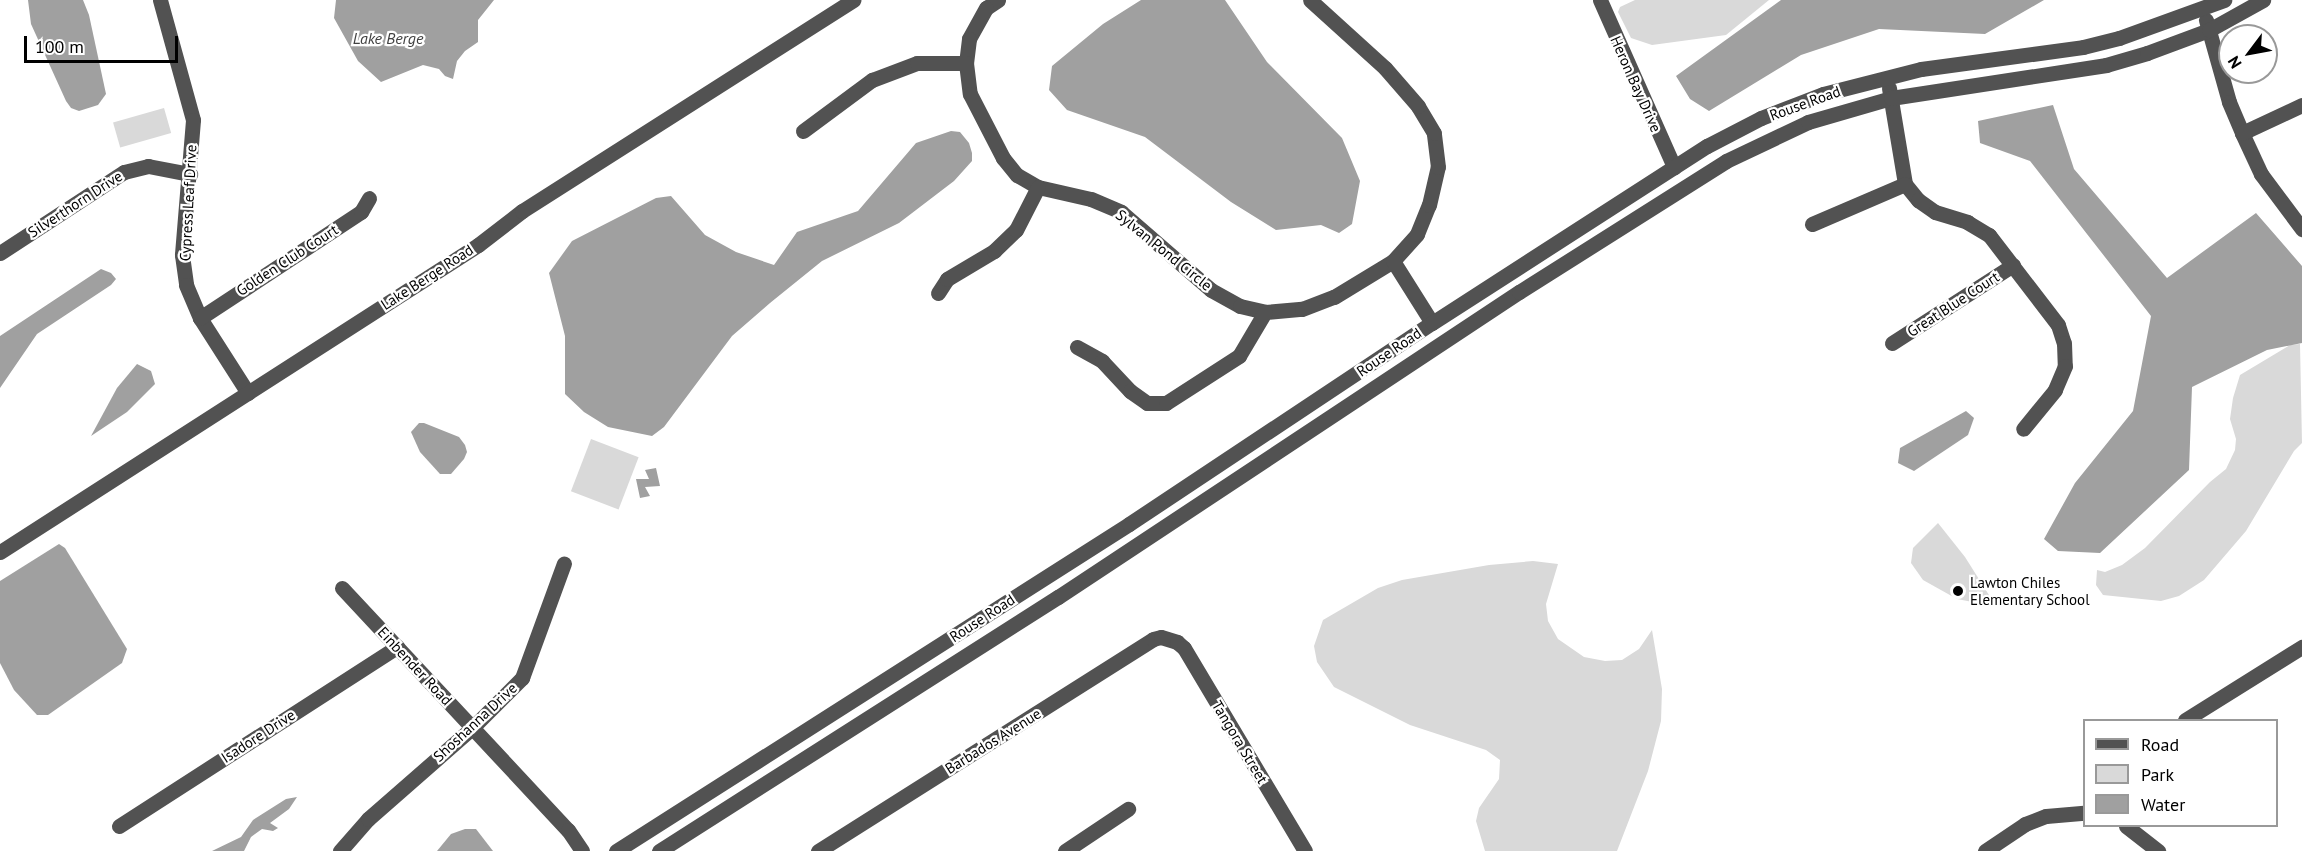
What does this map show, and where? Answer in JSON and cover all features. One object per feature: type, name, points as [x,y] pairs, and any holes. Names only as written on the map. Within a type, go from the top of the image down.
[{"type":"street","name":"Cypress Leaf Drive","points":[[160,0],[192,120],[190,174],[182,255],[186,285],[200,318],[248,393]]},
{"type":"street","name":"Lake Berge Road","points":[[1,550],[494,233],[522,211],[853,0]]},
{"type":"street","name":"Sylvan Pond Circle","points":[[998,0],[986,8],[969,39],[966,63],[970,94],[987,131],[1003,158],[1017,175],[1038,187],[1091,199],[1121,212],[1211,290],[1240,306],[1265,312],[1302,309],[1334,297],[1393,261],[1417,234],[1429,205],[1438,167],[1434,133],[1418,106],[1385,68],[1310,0]]},
{"type":"street","name":"Heron Bay Drive","points":[[1600,0],[1674,166]]},
{"type":"street","name":"Rouse Road","points":[[616,851],[1128,524],[1432,323],[1707,146],[1761,118],[1823,94],[1886,76],[1968,62],[2083,47],[2119,38],[2201,5],[2224,0]]},
{"type":"street","name":"Rouse Road","points":[[658,851],[1077,585],[1519,292],[1726,161],[1808,122],[1891,98],[2106,64],[2147,53],[2209,30],[2263,0]]},
{"type":"street","points":[[2201,5],[2229,102],[2242,133],[2261,174],[2302,229]]},
{"type":"street","points":[[803,130],[872,80],[917,63],[966,63]]},
{"type":"street","points":[[1886,76],[1905,184],[1918,200],[1935,212],[1967,222],[1989,235],[2058,325],[2064,343],[2065,366],[2055,390],[2023,429]]},
{"type":"street","points":[[2242,133],[2302,105]]},
{"type":"street","name":"Silverthorn Drive","points":[[0,253],[124,172],[148,166],[190,174]]},
{"type":"street","points":[[1812,224],[1905,184]]},
{"type":"street","points":[[938,293],[947,279],[994,251],[1016,230],[1038,187]]},
{"type":"street","name":"Golden Club Court","points":[[200,318],[361,212],[369,198]]},
{"type":"street","points":[[1393,261],[1432,323]]},
{"type":"street","name":"Great Blue Court","points":[[1892,343],[2013,265]]},
{"type":"street","points":[[1077,347],[1102,361],[1130,392],[1148,403],[1166,402],[1239,356],[1265,312]]},
{"type":"street","name":"Shoshanna Drive","points":[[340,851],[368,819],[472,728],[522,678],[564,563]]},
{"type":"street","name":"Einbender Road","points":[[342,588],[567,830],[582,851]]},
{"type":"street","name":"Barbados Avenue","points":[[818,851],[1153,639],[1169,638]]},
{"type":"street","name":"Tangora Street","points":[[1169,638],[1184,648],[1305,851]]},
{"type":"street","points":[[2187,719],[2302,646]]},
{"type":"street","name":"Isadore Drive","points":[[119,826],[397,647]]},
{"type":"street","points":[[1065,851],[1128,809]]},
{"type":"street","points":[[1985,851],[2025,824],[2046,816],[2083,813]]},
{"type":"street","points":[[2128,827],[2158,851]]},
{"type":"green space","points":[[1635,0],[1769,0],[1726,35],[1652,45],[1631,38],[1618,12],[1620,7]]},
{"type":"green space","points":[[164,108],[171,133],[120,148],[113,123]]},
{"type":"green space","points":[[2300,344],[2302,443],[2294,451],[2246,531],[2204,580],[2179,596],[2161,601],[2103,595],[2096,585],[2097,570],[2105,572],[2122,565],[2145,548],[2210,482],[2226,469],[2235,450],[2236,439],[2230,419],[2240,375],[2290,345]]},
{"type":"green space","points":[[591,439],[639,457],[619,510],[571,491]]},
{"type":"green space","points":[[1938,523],[1965,557],[1994,603],[1983,604],[1957,599],[1923,580],[1911,563],[1913,548]]},
{"type":"green space","points":[[1533,561],[1558,564],[1546,604],[1548,621],[1558,639],[1584,657],[1605,661],[1622,660],[1639,649],[1652,630],[1662,689],[1661,721],[1648,771],[1617,851],[1485,851],[1476,821],[1479,808],[1499,779],[1500,760],[1486,750],[1410,725],[1334,687],[1317,662],[1314,646],[1323,620],[1378,588],[1402,580],[1489,565]]},
{"type":"water","points":[[28,0],[83,0],[89,15],[106,94],[98,105],[79,111],[71,108],[66,101],[31,24]]},
{"type":"water","name":"Lake Berge","points":[[336,0],[494,0],[478,20],[478,42],[465,51],[457,61],[453,79],[445,76],[439,69],[423,65],[381,82],[358,61],[334,18]]},
{"type":"water","points":[[1141,0],[1225,0],[1267,62],[1342,138],[1360,181],[1352,224],[1339,233],[1321,225],[1276,230],[1231,202],[1145,137],[1067,110],[1049,90],[1052,66],[1103,24]]},
{"type":"water","points":[[1781,0],[2044,0],[1985,34],[1879,29],[1801,55],[1709,111],[1690,99],[1676,76]]},
{"type":"water","points":[[2053,105],[2074,169],[2167,278],[2256,213],[2302,266],[2302,343],[2267,350],[2192,387],[2189,470],[2100,553],[2058,551],[2044,539],[2075,483],[2133,411],[2151,316],[2030,161],[1980,143],[1978,121]]},
{"type":"water","points":[[951,131],[960,132],[969,143],[972,153],[972,161],[954,181],[899,223],[822,261],[770,303],[732,336],[664,427],[652,436],[608,427],[584,412],[565,394],[565,336],[549,273],[572,241],[656,198],[671,196],[705,235],[736,252],[774,265],[797,232],[858,211],[916,143]]},
{"type":"water","points":[[101,269],[111,273],[116,279],[111,285],[37,334],[0,388],[0,336]]},
{"type":"water","points":[[137,364],[151,371],[155,384],[127,412],[91,436],[117,388]]},
{"type":"water","points":[[1966,411],[1974,418],[1968,435],[1914,471],[1898,463],[1900,448]]},
{"type":"water","points":[[419,423],[459,437],[465,445],[467,452],[464,459],[451,474],[440,474],[420,452],[411,432]]},
{"type":"water","points":[[656,468],[660,486],[645,487],[650,496],[640,498],[636,479],[649,479],[645,470]]},
{"type":"water","points":[[59,544],[65,548],[127,649],[122,663],[48,715],[37,715],[14,690],[0,663],[0,581]]},
{"type":"water","points":[[297,797],[289,809],[270,823],[278,828],[273,831],[262,829],[251,837],[244,851],[212,851],[241,837],[253,820],[286,799]]},
{"type":"water","points":[[465,829],[476,829],[493,851],[437,851],[451,834]]},
{"type":"place","name":"Lawton Chiles Elementary School","points":[[1958,591]]}]
